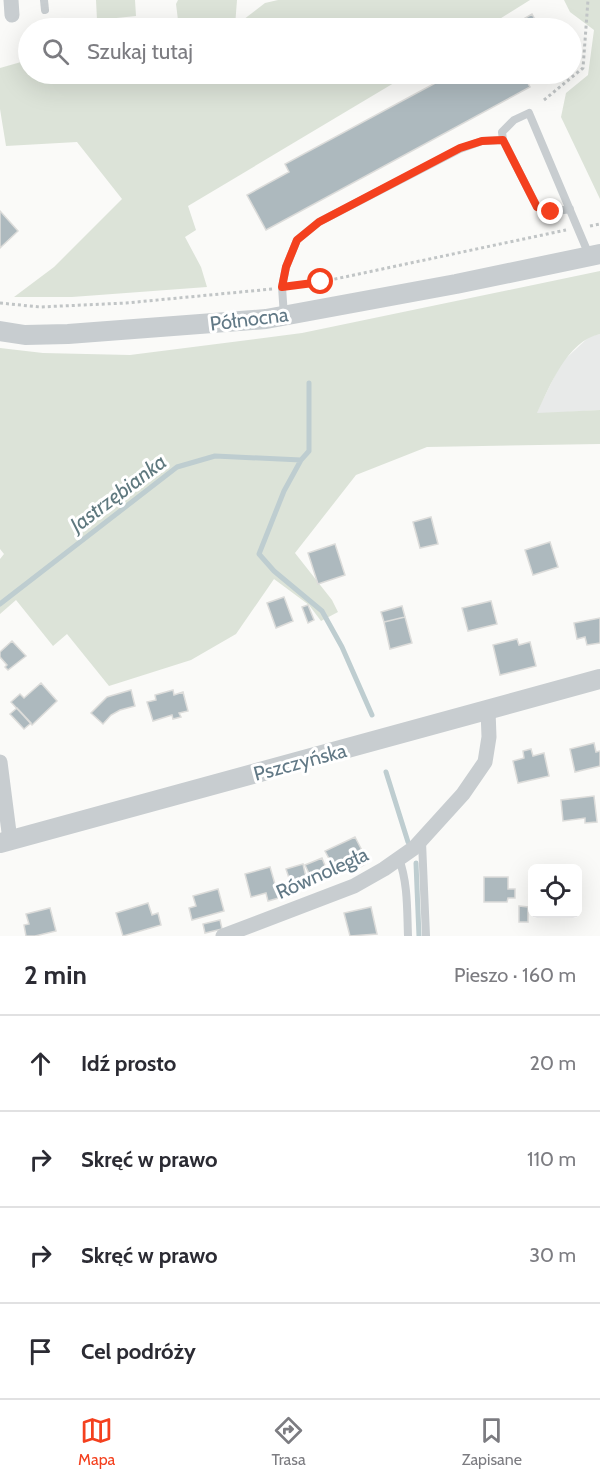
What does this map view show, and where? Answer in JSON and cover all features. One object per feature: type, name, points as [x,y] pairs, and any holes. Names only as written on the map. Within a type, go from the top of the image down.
[{"type":"street","name":"Północna","points":[[0,331],[25,335],[68,334],[212,324],[284,316],[595,255]]},
{"type":"street","name":"Pszczyńska","points":[[5,842],[600,679]]},
{"type":"street","name":"Równoległa","points":[[223,936],[354,885],[399,859],[422,840],[463,794],[485,762],[489,737],[488,710]]},
{"type":"street","points":[[0,762],[5,842]]},
{"type":"lane","points":[[44,0],[45,10]]},
{"type":"lane","points":[[570,209],[551,212],[537,207],[503,140],[502,132],[514,120],[529,113],[570,209],[578,228],[595,255]]},
{"type":"lane","points":[[284,316],[282,287],[286,267],[297,240],[319,222],[460,148],[482,141],[503,140]]},
{"type":"lane","points":[[422,840],[426,936]]},
{"type":"lane","points":[[399,859],[406,890],[408,936]]},
{"type":"path","points":[[582,69],[588,0]]},
{"type":"path","points":[[544,100],[564,84]]},
{"type":"path","points":[[0,303],[40,307],[126,303],[321,282],[600,224]]},
{"type":"shaded area","points":[[96,0],[135,0],[136,16],[97,18]]},
{"type":"shaded area","points":[[178,0],[237,0],[236,18],[178,18],[176,4]]},
{"type":"shaded area","points":[[278,0],[530,0],[501,18],[245,18],[265,3]]},
{"type":"shaded area","points":[[564,0],[600,0],[600,199],[561,117],[566,93],[577,84],[582,84],[582,80],[588,75],[594,30],[582,21],[582,18],[570,12]]},
{"type":"shaded area","points":[[18,63],[18,84],[392,84],[188,206],[196,230],[185,237],[201,267],[207,287],[72,297],[14,297],[54,267],[122,199],[77,142],[6,146],[0,109],[0,68]]},
{"type":"shaded area","points":[[600,271],[600,334],[588,338],[569,355],[554,378],[537,413],[600,410],[600,444],[427,447],[356,475],[295,553],[332,600],[338,612],[321,621],[309,605],[274,579],[236,634],[191,660],[109,686],[67,634],[53,646],[16,600],[0,614],[0,559],[4,554],[0,549],[0,348],[43,353],[130,355],[302,333]]},
{"type":"shaded area","points":[[600,334],[600,410],[536,414],[561,363],[590,336]]},
{"type":"building","points":[[433,84],[528,84],[530,87],[266,230],[247,195],[289,172],[285,164]]},
{"type":"building","points":[[0,211],[18,231],[0,248]]},
{"type":"building","points":[[431,517],[438,544],[420,548],[413,522]]},
{"type":"building","points":[[550,542],[558,567],[533,575],[525,550]]},
{"type":"building","points":[[335,544],[345,575],[318,584],[308,553]]},
{"type":"building","points":[[284,597],[293,621],[276,628],[267,603]]},
{"type":"building","points":[[491,601],[497,624],[468,631],[462,608]]},
{"type":"building","points":[[308,605],[314,620],[308,623],[302,607]]},
{"type":"building","points":[[402,606],[405,617],[384,622],[381,612]]},
{"type":"building","points":[[405,617],[412,643],[390,649],[384,622]]},
{"type":"building","points":[[600,618],[600,643],[587,645],[585,637],[577,639],[574,623]]},
{"type":"building","points":[[517,639],[519,645],[530,642],[536,666],[500,675],[493,645]]},
{"type":"building","points":[[12,641],[26,656],[8,670],[0,657],[0,652]]},
{"type":"building","points":[[41,683],[57,701],[32,725],[11,702],[20,694],[24,698]]},
{"type":"building","points":[[131,690],[135,706],[111,715],[103,724],[91,713],[107,697]]},
{"type":"building","points":[[173,690],[174,695],[183,692],[188,711],[179,713],[181,717],[173,719],[172,715],[153,721],[147,702],[156,700],[155,695]]},
{"type":"building","points":[[17,708],[31,723],[24,729],[10,714]]},
{"type":"building","points":[[594,743],[596,752],[600,751],[600,766],[575,772],[570,749]]},
{"type":"building","points":[[531,749],[533,756],[544,753],[549,776],[518,783],[513,761],[524,758],[523,751]]},
{"type":"building","points":[[594,796],[597,822],[585,823],[585,818],[563,821],[561,800]]},
{"type":"building","points":[[355,837],[368,862],[354,871],[352,868],[338,875],[325,851]]},
{"type":"building","points":[[322,858],[329,876],[313,882],[305,865]]},
{"type":"building","points":[[303,864],[307,882],[295,886],[293,877],[289,878],[286,869]]},
{"type":"building","points":[[270,867],[279,898],[268,901],[266,893],[251,897],[245,874]]},
{"type":"building","points":[[484,877],[508,877],[508,889],[515,889],[515,898],[508,898],[507,902],[484,902]]},
{"type":"building","points":[[218,889],[224,911],[192,920],[189,908],[196,906],[193,896]]},
{"type":"building","points":[[148,903],[152,915],[158,913],[161,925],[123,936],[116,913]]},
{"type":"building","points":[[519,906],[528,907],[528,922],[519,922]]},
{"type":"building","points":[[371,907],[377,934],[350,936],[344,913]]},
{"type":"building","points":[[50,908],[56,931],[26,936],[24,925],[29,924],[26,914]]},
{"type":"building","points":[[220,920],[222,929],[205,933],[203,924]]},
{"type":"waterway","name":"Jastrzębianka","points":[[0,604],[177,467],[215,456],[301,460],[309,451],[309,383]]},
{"type":"waterway","points":[[301,460],[284,491],[259,554],[274,571],[322,611],[342,647],[372,715]]},
{"type":"waterway","points":[[386,772],[408,842]]},
{"type":"waterway","points":[[416,863],[419,936]]},
{"type":"route","points":[[321,282],[282,287],[286,267],[297,240],[319,222],[460,148],[482,141],[503,140],[537,207],[551,212]]}]
